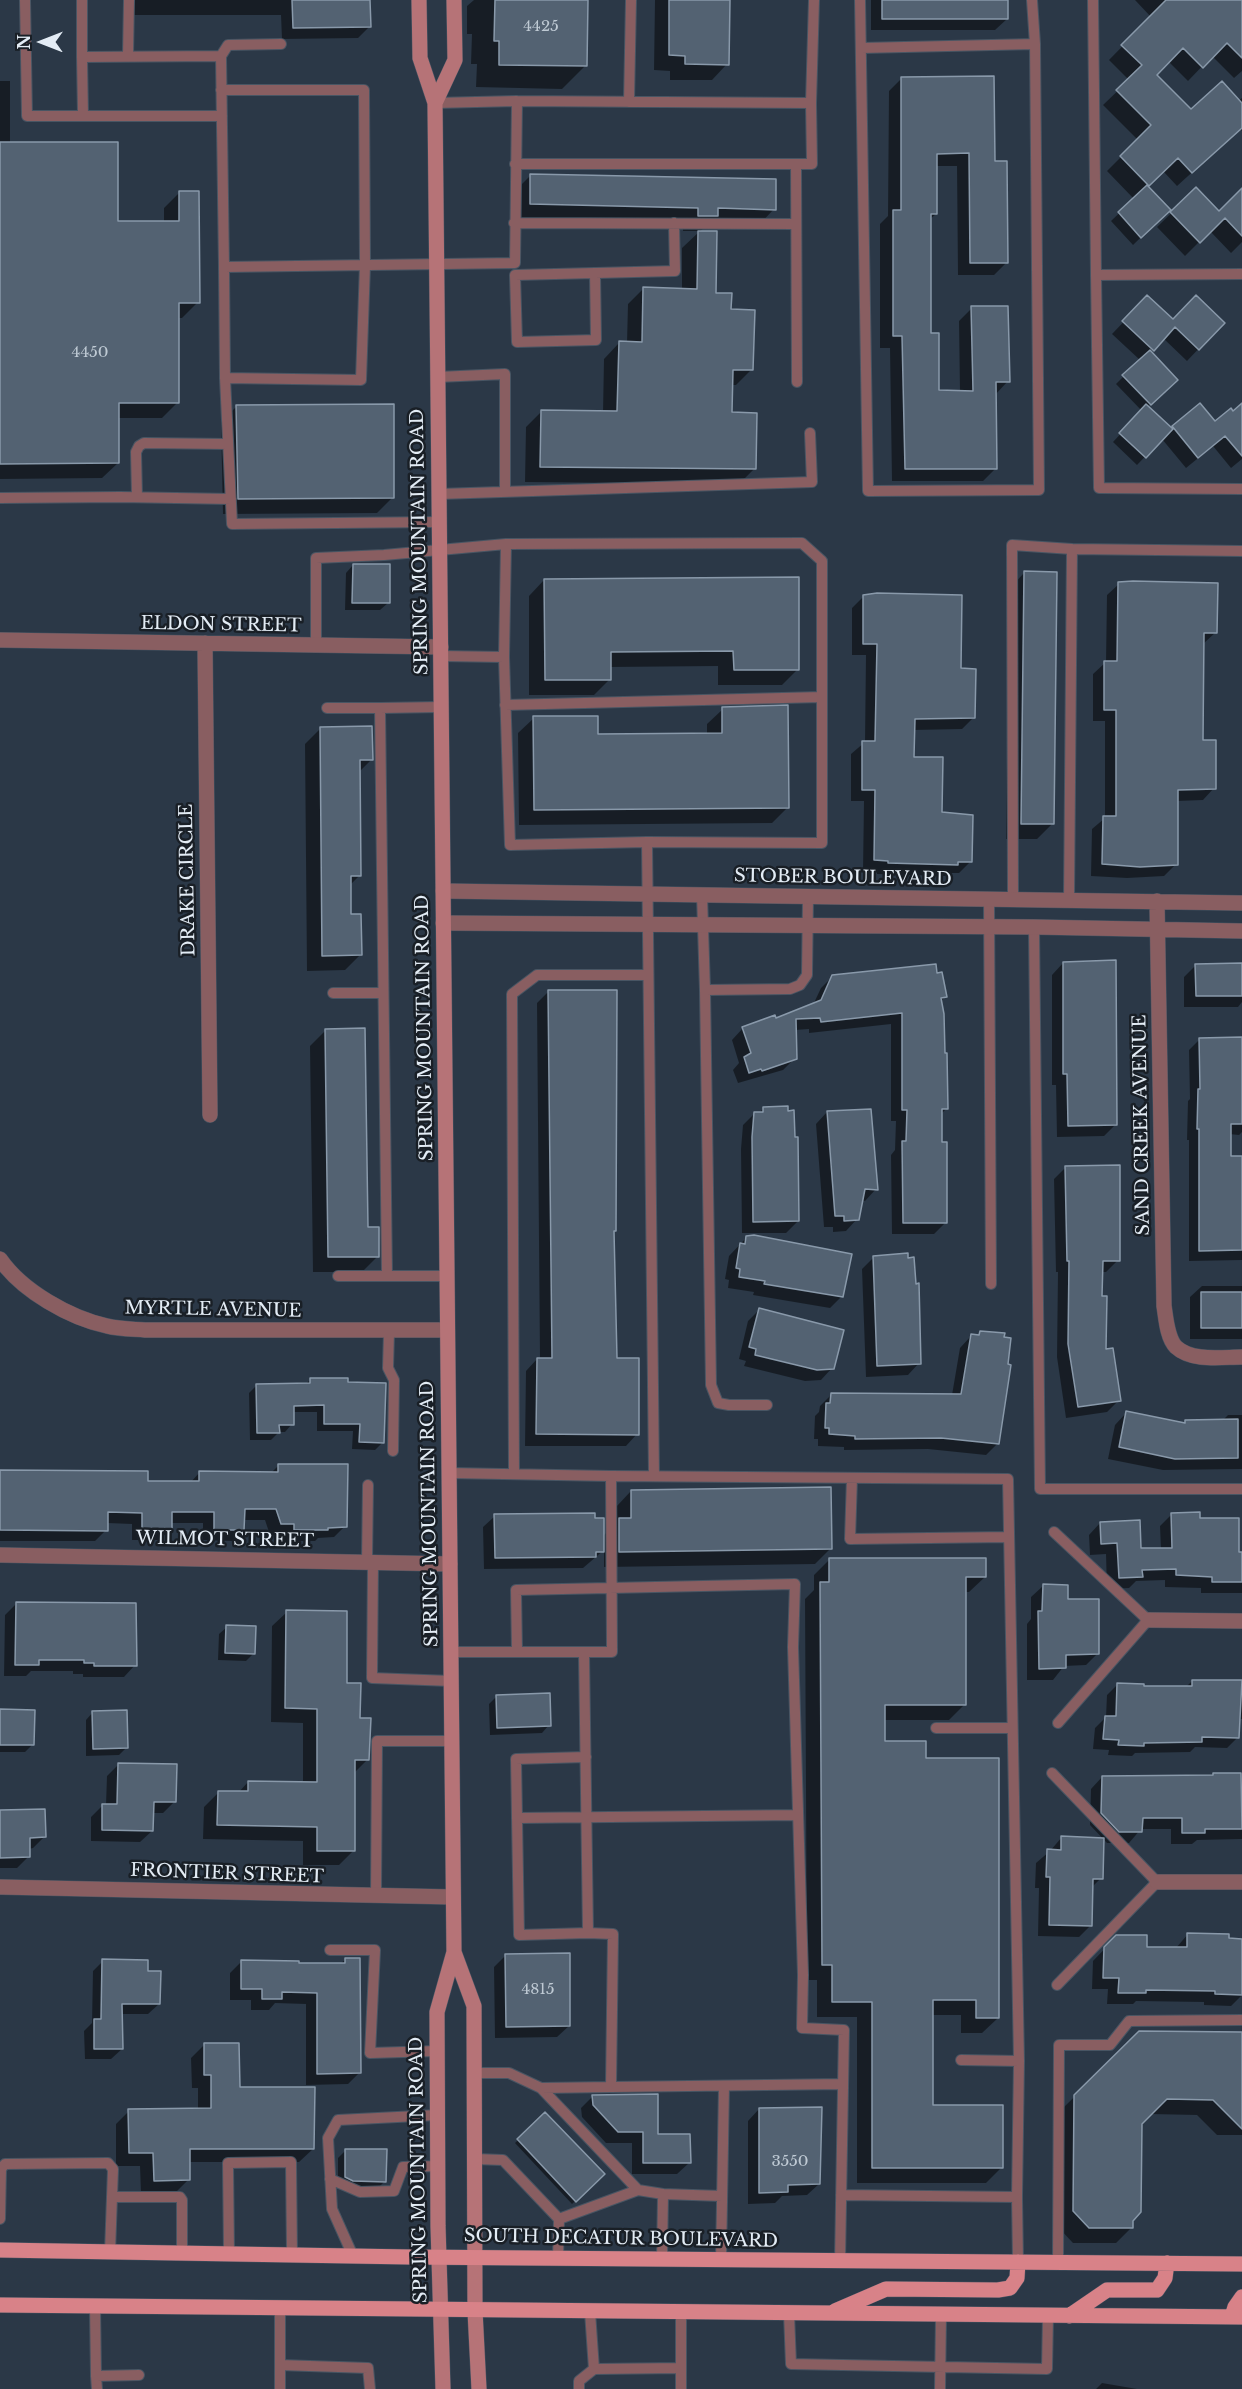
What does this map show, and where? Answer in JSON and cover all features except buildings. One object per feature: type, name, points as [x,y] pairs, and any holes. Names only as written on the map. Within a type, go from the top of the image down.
[{"type":"main road","name":"SPRING MOUNTAIN ROAD","points":[[419,0],[420,58],[435,103],[440,522],[454,1952],[437,2012],[439,2257],[443,2389]]},
{"type":"main road","name":"SPRING MOUNTAIN ROAD","points":[[435,103],[455,60],[454,0]]},
{"type":"main road","name":"SPRING MOUNTAIN ROAD","points":[[454,1952],[474,2006],[476,2311],[479,2389]]},
{"type":"main road","name":"SOUTH DECATUR BOULEVARD","points":[[0,2250],[439,2257],[1242,2264]]},
{"type":"main road","points":[[829,2314],[886,2289],[998,2290],[1010,2288],[1017,2278],[1018,2262]]},
{"type":"main road","points":[[1069,2316],[1107,2290],[1157,2290],[1166,2278],[1167,2263]]},
{"type":"main road","points":[[0,2305],[1237,2317],[1234,2307],[1242,2297]]},
{"type":"street","name":"ELDON STREET","points":[[0,640],[206,643],[441,652]]},
{"type":"street","name":"DRAKE CIRCLE","points":[[206,643],[210,1115]]},
{"type":"street","name":"STOBER BOULEVARD","points":[[443,891],[1242,903]]},
{"type":"street","name":"SAND CREEK AVENUE","points":[[1157,901],[1164,1306],[1167,1329],[1176,1347],[1197,1356],[1242,1358]]},
{"type":"street","points":[[443,923],[1158,928],[1242,931]]},
{"type":"street","name":"MYRTLE AVENUE","points":[[0,1259],[34,1292],[72,1315],[108,1327],[145,1330],[389,1332],[447,1330]]},
{"type":"street","name":"WILMOT STREET","points":[[0,1555],[450,1564]]},
{"type":"street","points":[[1148,1620],[1242,1621]]},
{"type":"street","points":[[1157,1882],[1242,1882]]},
{"type":"street","name":"FRONTIER STREET","points":[[0,1887],[453,1898]]},
{"type":"lane","points":[[25,0],[27,116],[222,116]]},
{"type":"lane","points":[[82,0],[82,116]]},
{"type":"lane","points":[[128,56],[129,0]]},
{"type":"lane","points":[[629,102],[631,0]]},
{"type":"lane","points":[[515,164],[812,164],[814,0]]},
{"type":"lane","points":[[860,0],[868,491],[1039,490],[1035,44],[1032,0]]},
{"type":"lane","points":[[1093,0],[1099,488],[1242,489]]},
{"type":"lane","points":[[281,44],[228,45],[221,56],[225,378],[232,524],[440,522]]},
{"type":"lane","points":[[861,48],[1035,44]]},
{"type":"lane","points":[[82,57],[221,56]]},
{"type":"lane","points":[[221,90],[364,90],[365,265],[361,380],[225,378]]},
{"type":"lane","points":[[517,101],[514,223],[517,342],[596,340],[595,273]]},
{"type":"lane","points":[[435,103],[517,101],[811,103]]},
{"type":"lane","points":[[796,164],[797,382]]},
{"type":"lane","points":[[514,223],[796,224]]},
{"type":"lane","points":[[515,275],[675,272],[674,224]]},
{"type":"lane","points":[[224,267],[515,263]]},
{"type":"lane","points":[[1096,275],[1242,274]]},
{"type":"lane","points":[[438,376],[505,374],[505,492]]},
{"type":"lane","points":[[439,494],[812,482],[810,433]]},
{"type":"lane","points":[[137,497],[136,452],[144,443],[228,444]]},
{"type":"lane","points":[[0,498],[231,499]]},
{"type":"lane","points":[[316,646],[316,558],[384,555],[506,544],[802,543],[822,561],[822,843],[647,842],[510,845],[504,657],[506,544]]},
{"type":"lane","points":[[1013,900],[1011,847],[1012,545],[1072,549],[1242,550]]},
{"type":"lane","points":[[1069,900],[1072,549]]},
{"type":"lane","points":[[441,652],[504,657]]},
{"type":"lane","points":[[505,705],[822,697]]},
{"type":"lane","points":[[327,708],[441,707]]},
{"type":"lane","points":[[380,708],[387,1276]]},
{"type":"lane","points":[[647,842],[654,1476]]},
{"type":"lane","points":[[702,894],[711,1385],[718,1402],[729,1406],[767,1406]]},
{"type":"lane","points":[[705,990],[790,989],[800,985],[807,975],[808,897]]},
{"type":"lane","points":[[989,900],[991,928],[991,1284]]},
{"type":"lane","points":[[1034,927],[1040,1489],[1242,1489]]},
{"type":"lane","points":[[514,1473],[512,994],[537,975],[648,975]]},
{"type":"lane","points":[[333,993],[383,993]]},
{"type":"lane","points":[[338,1276],[447,1276]]},
{"type":"lane","points":[[389,1332],[388,1368],[394,1380],[393,1451]]},
{"type":"lane","points":[[449,1473],[1008,1479],[1019,2061],[1018,2262]]},
{"type":"lane","points":[[451,1652],[612,1652],[611,1476]]},
{"type":"lane","points":[[852,1478],[850,1539],[1008,1537]]},
{"type":"lane","points":[[368,1485],[372,1678],[451,1681]]},
{"type":"lane","points":[[1054,1532],[1148,1620],[1058,1724]]},
{"type":"lane","points":[[517,1652],[516,1590],[795,1584],[793,1647],[803,1975],[802,2028],[844,2030],[840,2261]]},
{"type":"lane","points":[[585,1653],[588,1933]]},
{"type":"lane","points":[[936,1728],[1012,1728]]},
{"type":"lane","points":[[376,1897],[377,1741],[451,1741]]},
{"type":"lane","points":[[586,1757],[516,1759],[519,1935],[613,1934],[611,2087]]},
{"type":"lane","points":[[1052,1773],[1157,1882],[1057,1985]]},
{"type":"lane","points":[[517,1818],[798,1815]]},
{"type":"lane","points":[[330,1950],[375,1950],[370,2053],[437,2051]]},
{"type":"lane","points":[[1058,2263],[1059,2045],[1110,2045],[1129,2020],[1242,2020]]},
{"type":"lane","points":[[961,2060],[1019,2061]]},
{"type":"lane","points":[[474,2073],[510,2073],[541,2088],[638,2190]]},
{"type":"lane","points":[[541,2088],[843,2084]]},
{"type":"lane","points":[[721,2260],[724,2086]]},
{"type":"lane","points":[[353,2256],[332,2209],[328,2138],[338,2120],[437,2115]]},
{"type":"lane","points":[[475,2159],[503,2160],[559,2219],[558,2258]]},
{"type":"lane","points":[[229,2254],[228,2163],[291,2162],[292,2254]]},
{"type":"lane","points":[[0,2219],[1,2169],[5,2164],[108,2163],[113,2169],[110,2252]]},
{"type":"lane","points":[[330,2179],[360,2192],[394,2191],[403,2167],[438,2166]]},
{"type":"lane","points":[[559,2219],[638,2190],[663,2194],[722,2196]]},
{"type":"lane","points":[[662,2259],[663,2194]]},
{"type":"lane","points":[[841,2195],[1017,2197]]},
{"type":"lane","points":[[112,2198],[180,2198],[182,2200],[182,2253]]},
{"type":"lane","points":[[95,2306],[96,2389]]},
{"type":"lane","points":[[280,2309],[280,2389]]},
{"type":"lane","points":[[590,2312],[594,2369]]},
{"type":"lane","points":[[681,2313],[681,2389]]},
{"type":"lane","points":[[789,2314],[791,2364],[1047,2369],[1048,2316]]},
{"type":"lane","points":[[940,2389],[941,2315]]},
{"type":"lane","points":[[280,2365],[368,2368],[370,2389]]},
{"type":"lane","points":[[579,2389],[579,2381],[594,2369],[681,2368]]},
{"type":"lane","points":[[96,2376],[139,2375]]}]
